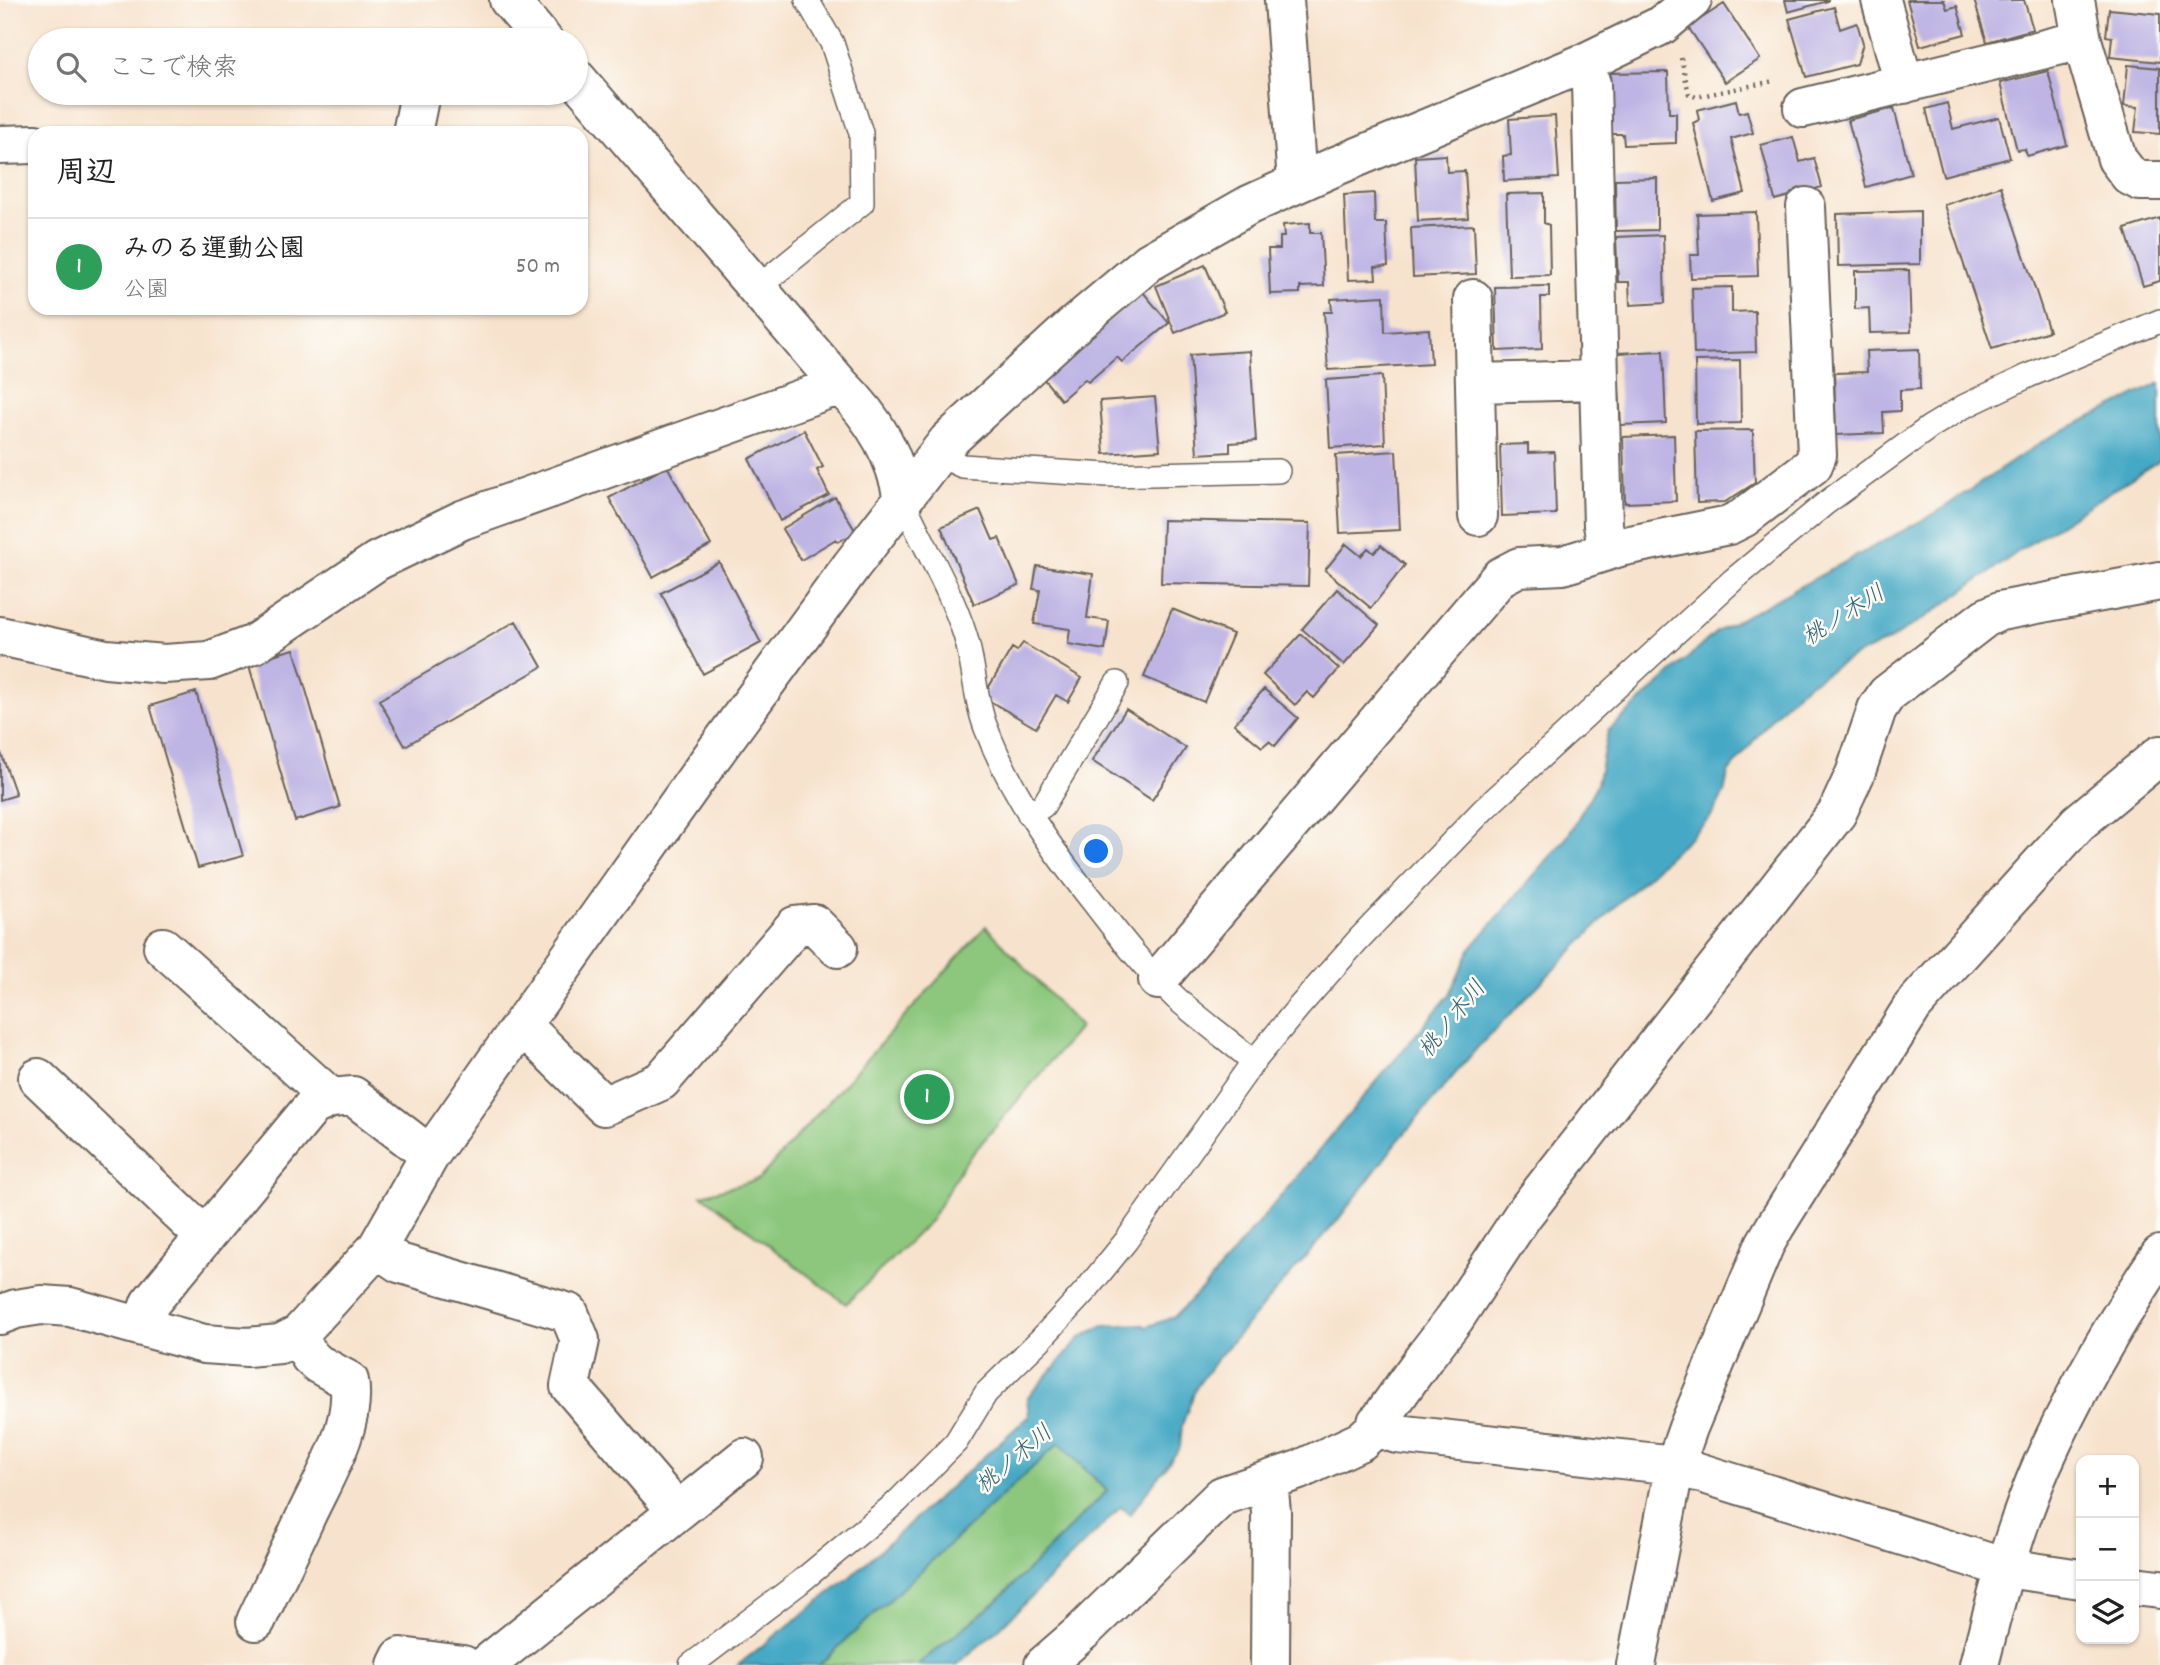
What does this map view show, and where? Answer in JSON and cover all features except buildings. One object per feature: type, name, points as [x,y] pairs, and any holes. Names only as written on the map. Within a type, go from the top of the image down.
[{"type":"street","points":[[509,0],[531,28]]},
{"type":"street","points":[[1284,0],[1297,183]]},
{"type":"street","points":[[1881,0],[1904,84]]},
{"type":"street","points":[[2076,0],[2082,40],[2117,159],[2130,176],[2140,181],[2160,181]]},
{"type":"street","points":[[0,1315],[41,1305],[60,1306],[204,1344],[247,1347],[279,1344],[298,1335],[377,1248],[430,1155],[708,762],[852,565],[948,441],[1072,327],[1149,262],[1250,205],[1584,63],[1679,11]]},
{"type":"street","points":[[1803,108],[2082,40]]},
{"type":"street","points":[[1584,63],[1591,84],[1602,525],[1608,550]]},
{"type":"street","points":[[588,92],[840,385],[860,404],[882,439],[900,476],[903,500]]},
{"type":"street","points":[[413,126],[418,105]]},
{"type":"street","points":[[0,145],[28,144]]},
{"type":"street","points":[[1158,980],[1500,577],[1518,567],[1563,565],[1608,550],[1729,526],[1813,465],[1817,455],[1805,207]]},
{"type":"street","points":[[1474,299],[1478,516]]},
{"type":"street","points":[[1475,383],[1599,380]]},
{"type":"street","points":[[0,636],[106,659],[164,664],[209,661],[254,644],[377,561],[462,520],[840,385]]},
{"type":"street","points":[[1044,1665],[1082,1632],[1222,1496],[1299,1470],[1362,1441],[1455,1318],[1523,1215],[1837,813],[1856,774],[1877,709],[1887,694],[1985,618],[2000,611],[2160,581]]},
{"type":"street","points":[[1636,1665],[1675,1465],[1765,1244],[1913,1006],[2078,823],[2160,755]]},
{"type":"street","points":[[522,1025],[604,1106],[661,1081],[796,926],[814,924],[838,948]]},
{"type":"street","points":[[163,947],[331,1098]]},
{"type":"street","points":[[38,1078],[205,1237]]},
{"type":"street","points":[[142,1326],[150,1303],[313,1106],[331,1098],[353,1096],[430,1155]]},
{"type":"street","points":[[377,1248],[399,1263],[569,1313],[580,1340],[570,1386],[677,1511]]},
{"type":"street","points":[[1979,1665],[2021,1520],[2042,1466],[2100,1348],[2160,1255]]},
{"type":"street","points":[[256,1622],[334,1457],[347,1422],[352,1395],[349,1381],[310,1357],[298,1335]]},
{"type":"street","points":[[1377,1422],[1388,1430],[1404,1435],[1675,1465],[2006,1568],[2076,1578]]},
{"type":"street","points":[[486,1665],[744,1458]]},
{"type":"street","points":[[1268,1481],[1271,1512],[1270,1665]]},
{"type":"street","points":[[2139,1587],[2160,1589]]},
{"type":"street","points":[[397,1665],[401,1657],[463,1665]]},
{"type":"lane","points":[[757,288],[862,203],[861,133],[832,43],[807,0]]},
{"type":"lane","points":[[691,1665],[799,1583],[897,1502],[956,1442],[986,1392],[1040,1340],[1087,1289],[1126,1241],[1251,1065],[1358,940],[1483,810],[1733,580],[1826,503],[1930,427],[1963,407],[2028,376],[2160,321]]},
{"type":"lane","points":[[939,455],[962,466],[1108,475],[1278,471]]},
{"type":"lane","points":[[903,500],[952,600],[966,637],[976,697],[986,728],[1029,814],[1063,864],[1135,956],[1178,999],[1247,1056],[1251,1065]]},
{"type":"lane","points":[[1029,814],[1043,806],[1117,683]]},
{"type":"path","points":[[1679,11],[1676,38],[1689,94],[1696,97],[1787,78],[1795,81],[1803,108]]},
{"type":"green space","points":[[986,926],[1080,1027],[962,1166],[931,1220],[846,1304],[702,1195],[759,1179]]},
{"type":"green space","points":[[1059,1443],[1107,1491],[996,1602],[917,1665],[819,1665]]},
{"type":"water","name":"桃ノ木川","points":[[2160,383],[2160,460],[2029,544],[1888,641],[1850,658],[1798,691],[1772,718],[1728,773],[1724,793],[1710,818],[1617,905],[1478,1047],[1398,1141],[1337,1221],[1216,1360],[1196,1388],[1182,1425],[1180,1448],[1130,1514],[1121,1507],[1000,1628],[956,1665],[917,1665],[996,1602],[1107,1491],[1059,1443],[819,1665],[738,1665],[850,1577],[1029,1416],[1027,1398],[1081,1337],[1103,1326],[1142,1324],[1146,1327],[1174,1317],[1208,1283],[1450,994],[1470,949],[1568,836],[1597,784],[1608,731],[1716,632],[1934,514],[2046,439]]},
{"type":"place","name":"みのる運動公園","points":[[927,1097]]}]
